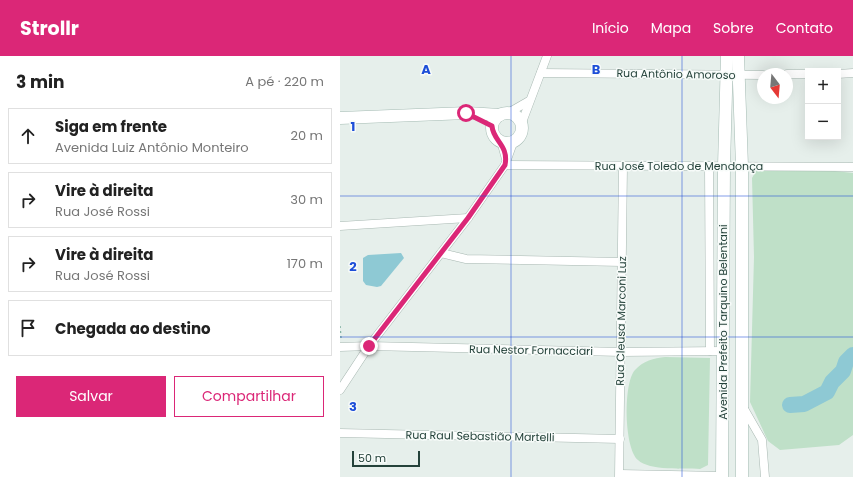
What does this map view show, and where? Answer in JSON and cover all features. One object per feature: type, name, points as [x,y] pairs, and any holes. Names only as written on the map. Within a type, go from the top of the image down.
[{"type":"main road","points":[[727,56],[732,75]]},
{"type":"main road","points":[[732,75],[738,56]]},
{"type":"main road","name":"Avenida Prefeito Tarquino Belentani","points":[[722,476],[724,166],[732,75]]},
{"type":"main road","name":"Avenida Prefeito Tarquino Belentani","points":[[732,75],[742,166],[742,477]]},
{"type":"main road","points":[[340,118],[466,113],[504,114],[517,117],[521,124],[520,134],[514,140],[506,142],[501,141],[494,135],[492,126],[494,122],[504,114]]},
{"type":"main road","points":[[466,113],[492,126]]},
{"type":"street","points":[[521,124],[548,56]]},
{"type":"street","name":"Rua Antônio Amoroso","points":[[541,73],[757,75]]},
{"type":"street","points":[[841,74],[853,73]]},
{"type":"street","points":[[793,74],[805,74]]},
{"type":"street","points":[[504,114],[529,101]]},
{"type":"street","points":[[340,390],[369,346],[468,218],[506,162],[514,140]]},
{"type":"street","points":[[501,141],[506,162]]},
{"type":"street","name":"Rua José Toledo de Mendonça","points":[[506,162],[623,166],[853,167]]},
{"type":"street","name":"Rua Cleusa Marconi Luz","points":[[620,475],[623,166]]},
{"type":"street","points":[[709,166],[710,351]]},
{"type":"street","points":[[340,226],[468,218]]},
{"type":"street","points":[[441,253],[466,259],[622,262]]},
{"type":"street","name":"Rua Nestor Fornacciari","points":[[341,347],[369,346],[621,352],[722,351]]},
{"type":"street","points":[[742,406],[762,440],[765,477]]},
{"type":"street","name":"Rua Raul Sebastião Martelli","points":[[340,433],[620,439]]},
{"type":"street","points":[[620,475],[722,476]]},
{"type":"path","points":[[340,326],[341,347]]},
{"type":"green space","points":[[756,171],[835,171],[853,173],[853,435],[839,445],[780,450],[768,441],[750,402],[754,257],[752,178]]},
{"type":"green space","points":[[665,357],[710,358],[708,465],[700,469],[677,469],[650,466],[643,464],[633,453],[630,443],[627,415],[628,388],[631,377],[635,370],[645,362]]},
{"type":"water","points":[[401,253],[404,258],[381,286],[377,287],[366,285],[363,281],[363,258],[368,255]]},
{"type":"waterway","points":[[790,405],[804,404],[827,392],[832,382],[843,371],[846,362],[853,355]]},
{"type":"route","points":[[369,346],[468,218],[505,165],[506,159],[501,141],[494,135],[492,126],[466,113]]}]
